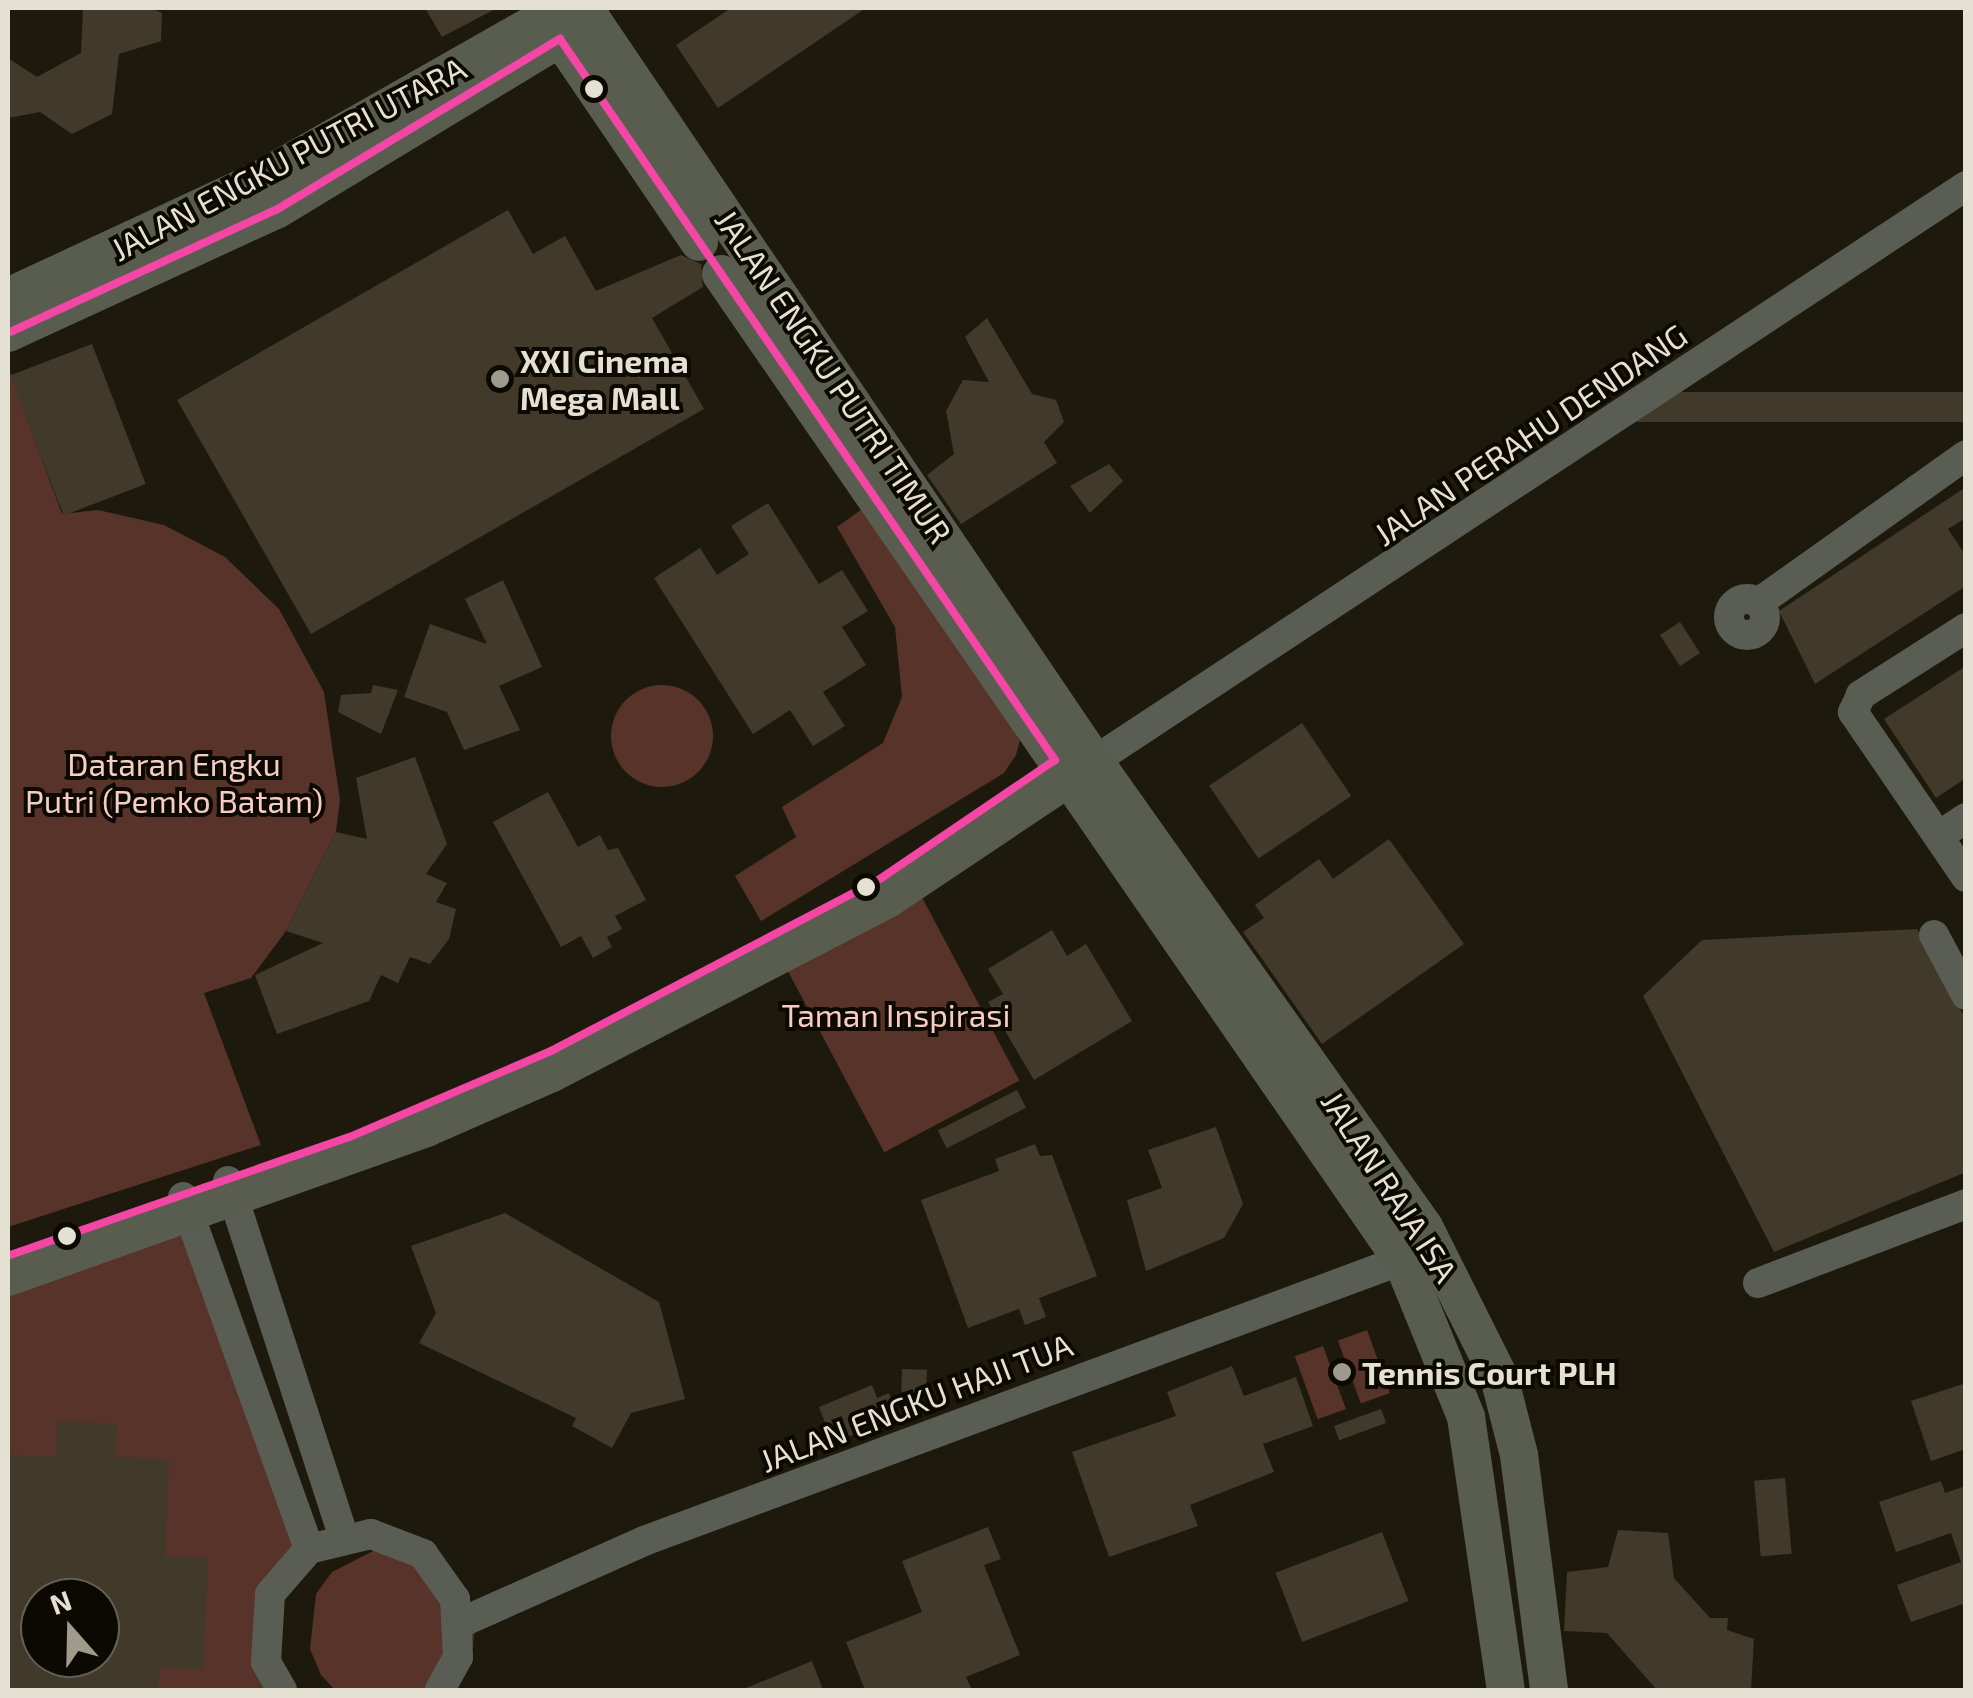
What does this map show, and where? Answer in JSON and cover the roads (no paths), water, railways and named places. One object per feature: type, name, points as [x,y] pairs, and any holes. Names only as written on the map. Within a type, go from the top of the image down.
[{"type":"main road","name":"JALAN ENGKU PUTRI TIMUR","points":[[576,16],[700,242]]},
{"type":"main road","name":"JALAN ENGKU PUTRI TIMUR","points":[[576,16],[1075,761]]},
{"type":"main road","name":"JALAN ENGKU PUTRI UTARA","points":[[8,297],[256,182],[576,16]]},
{"type":"main road","name":"JALAN ENGKU PUTRI UTARA","points":[[8,333],[276,210],[576,16]]},
{"type":"main road","name":"JALAN ENGKU PUTRI TIMUR","points":[[721,274],[1075,761]]},
{"type":"main road","points":[[8,1256],[186,1205],[444,1120],[711,994],[889,898],[1075,761]]},
{"type":"main road","name":"JALAN RAJA ISA","points":[[1075,761],[1402,1260],[1466,1417],[1505,1682]]},
{"type":"main road","name":"JALAN RAJA ISA","points":[[1075,761],[1424,1227],[1464,1300],[1499,1377],[1519,1454],[1548,1680]]},
{"type":"main road","points":[[8,1277],[186,1205]]},
{"type":"main road","points":[[1505,1682],[1548,1680]]},
{"type":"street","name":"JALAN PERAHU DENDANG","points":[[1075,761],[1354,593],[1966,186]]},
{"type":"street","points":[[1758,603],[1966,455]]},
{"type":"street","points":[[1966,628],[1861,695],[1853,712],[1966,877]]},
{"type":"street","points":[[1938,836],[1966,818]]},
{"type":"street","points":[[1934,935],[1966,995]]},
{"type":"street","points":[[232,1190],[343,1535]]},
{"type":"street","points":[[1758,1283],[1966,1204]]},
{"type":"street","points":[[186,1205],[309,1549]]},
{"type":"street","name":"JALAN ENGKU HAJI TUA","points":[[460,1622],[644,1540],[1402,1260]]},
{"type":"street","points":[[282,1690],[262,1627],[270,1594],[309,1549],[343,1535],[371,1534],[423,1554],[442,1574],[460,1622],[458,1657],[440,1690]]},
{"type":"place","name":"XXI Cinema Mega Mall","points":[[500,379]]},
{"type":"place","name":"Tennis Court PLH","points":[[1342,1372]]},
{"type":"park label","name":"Dataran Engku Putri (Pemko Batam)","points":[[174,782]]},
{"type":"park label","name":"Taman Inspirasi","points":[[896,1014]]}]
